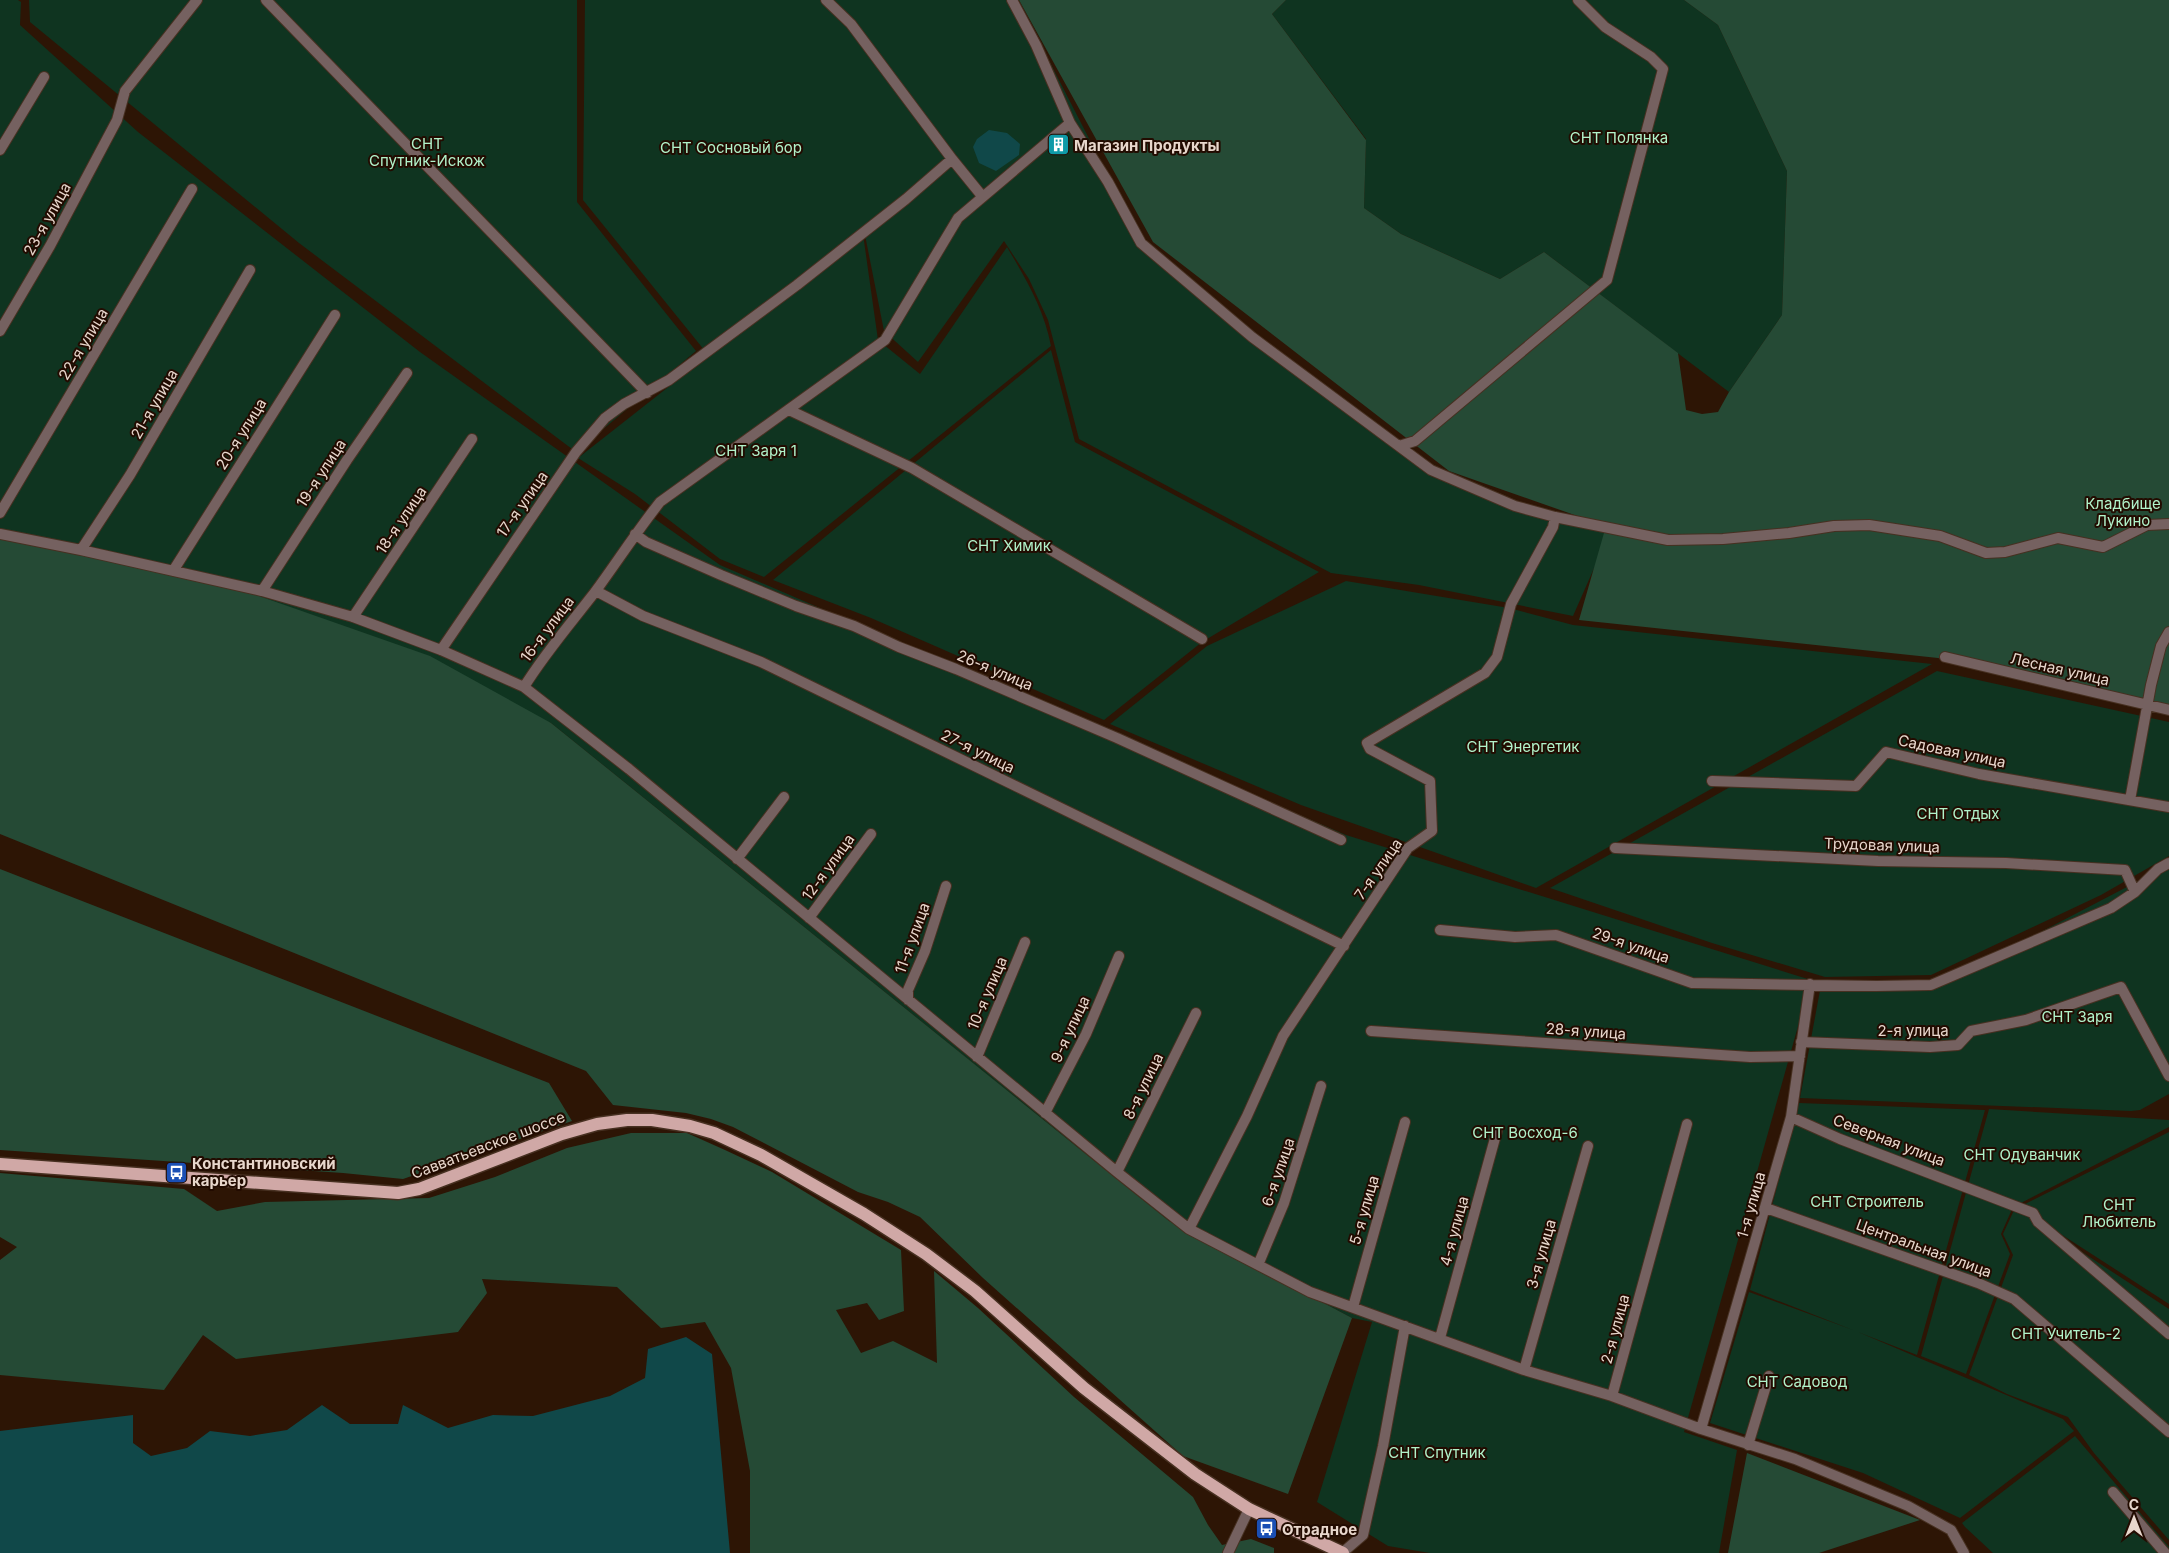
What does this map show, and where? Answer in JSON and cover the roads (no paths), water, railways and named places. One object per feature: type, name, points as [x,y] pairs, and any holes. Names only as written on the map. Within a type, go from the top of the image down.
[{"type":"main road","name":"Савватьевское шоссе","points":[[0,1164],[405,1193],[419,1190],[579,1128],[627,1120],[665,1121],[702,1129],[743,1146],[864,1214],[949,1270],[1084,1388],[1180,1463],[1250,1509],[1343,1553]]},
{"type":"street","name":"23-я улица","points":[[0,331],[50,246],[117,120],[126,91],[197,0]]},
{"type":"street","points":[[266,0],[646,393]]},
{"type":"street","points":[[826,0],[851,24],[982,196]]},
{"type":"street","points":[[1012,0],[1036,45],[1070,123],[1108,182],[1141,243],[1252,337],[1431,470],[1515,506],[1555,518],[1668,540],[1723,538],[1789,533],[1834,526],[1869,525],[1940,536],[1986,553],[2005,552],[2058,538],[2103,547],[2147,525],[2169,524]]},
{"type":"street","points":[[1399,446],[1415,441],[1607,280],[1663,69],[1651,57],[1605,27],[1578,0]]},
{"type":"street","points":[[0,150],[44,77]]},
{"type":"street","name":"16-я улица","points":[[524,687],[540,662],[596,590],[660,502],[885,340],[958,218],[1070,123]]},
{"type":"street","name":"17-я улица","points":[[441,650],[576,452],[606,418],[624,404],[669,380],[797,285],[906,199],[952,159]]},
{"type":"street","name":"22-я улица","points":[[0,513],[192,189]]},
{"type":"street","name":"21-я улица","points":[[81,550],[130,475],[250,270]]},
{"type":"street","name":"20-я улица","points":[[173,571],[334,315]]},
{"type":"street","name":"19-я улица","points":[[262,591],[407,372]]},
{"type":"street","points":[[789,410],[912,468],[1202,639]]},
{"type":"street","name":"18-я улица","points":[[353,617],[472,439]]},
{"type":"street","name":"7-я улица","points":[[1189,1229],[1247,1116],[1283,1036],[1408,848],[1432,831],[1430,781],[1370,749],[1367,743],[1485,673],[1497,658],[1511,604],[1553,527],[1555,518]]},
{"type":"street","points":[[0,534],[81,550],[262,591],[353,617],[441,650],[524,687],[629,769],[1045,1113],[1189,1229],[1310,1292],[1524,1370],[1612,1396],[1701,1429],[1795,1459],[1908,1506],[1951,1530],[1964,1553]]},
{"type":"street","name":"26-я улица","points":[[635,534],[646,542],[721,575],[796,606],[854,626],[898,647],[956,669],[1116,738],[1340,840]]},
{"type":"street","name":"27-я улица","points":[[596,590],[644,616],[761,662],[1344,946]]},
{"type":"street","points":[[2130,800],[2161,646],[2169,632]]},
{"type":"street","name":"Лесная улица","points":[[1945,657],[2169,710]]},
{"type":"street","name":"Садовая улица","points":[[1712,782],[1856,786],[1886,752],[1980,774],[2169,807]]},
{"type":"street","points":[[737,859],[784,797]]},
{"type":"street","name":"12-я улица","points":[[809,918],[871,834]]},
{"type":"street","name":"Трудовая улица","points":[[1615,848],[1878,861],[2006,863],[2125,870],[2135,892]]},
{"type":"street","name":"29-я улица","points":[[1440,930],[1515,937],[1556,935],[1692,983],[1931,985],[2111,908],[2135,892],[2158,869],[2169,863]]},
{"type":"street","name":"11-я улица","points":[[908,1000],[908,990],[925,951],[946,886]]},
{"type":"street","name":"10-я улица","points":[[977,1057],[1025,942]]},
{"type":"street","name":"9-я улица","points":[[1045,1113],[1086,1034],[1119,956]]},
{"type":"street","name":"1-я улица","points":[[1701,1429],[1791,1117],[1812,984]]},
{"type":"street","name":"2-я улица","points":[[1802,1042],[1930,1048],[1958,1045],[1971,1031],[2026,1020],[2121,987],[2169,1076]]},
{"type":"street","name":"8-я улица","points":[[1117,1172],[1196,1013]]},
{"type":"street","name":"28-я улица","points":[[1371,1031],[1750,1057],[1800,1056]]},
{"type":"street","name":"6-я улица","points":[[1258,1265],[1284,1203],[1321,1086]]},
{"type":"street","name":"Северная улица","points":[[1791,1117],[1840,1139],[2033,1212],[2038,1222],[2169,1334]]},
{"type":"street","name":"5-я улица","points":[[1353,1307],[1405,1122]]},
{"type":"street","name":"2-я улица","points":[[1612,1396],[1687,1124]]},
{"type":"street","name":"4-я улица","points":[[1440,1338],[1497,1131]]},
{"type":"street","name":"3-я улица","points":[[1524,1370],[1588,1146]]},
{"type":"street","name":"Центральная улица","points":[[1766,1208],[1978,1283],[2014,1299],[2169,1432]]},
{"type":"street","points":[[1343,1553],[1363,1535],[1383,1446],[1405,1326]]},
{"type":"street","points":[[1748,1445],[1769,1376]]},
{"type":"street","points":[[2113,1492],[2165,1553]]},
{"type":"street","points":[[1228,1553],[1250,1509]]},
{"type":"water","points":[[989,130],[1007,133],[1020,144],[1019,155],[996,171],[979,163],[973,147],[977,139]]},
{"type":"water","points":[[686,1337],[712,1354],[730,1553],[0,1553],[0,1431],[133,1415],[133,1443],[151,1456],[187,1448],[210,1431],[250,1436],[287,1430],[322,1405],[350,1424],[398,1424],[403,1405],[448,1428],[493,1415],[533,1416],[610,1396],[645,1378],[648,1349]]},
{"type":"place","name":"Магазин Продукты","points":[[1058,145]]},
{"type":"place","name":"Константиновский карьер","points":[[176,1172]]},
{"type":"place","name":"Отрадное","points":[[1266,1529]]},
{"type":"park label","name":"СНТ Полянка","points":[[1619,137]]},
{"type":"park label","name":"СНТ Сосновый бор","points":[[731,147]]},
{"type":"park label","name":"СНТ Спутник-Искож","points":[[427,152]]},
{"type":"park label","name":"СНТ Заря 1","points":[[756,450]]},
{"type":"park label","name":"Кладбище Лукино","points":[[2123,512]]},
{"type":"park label","name":"СНТ Химик","points":[[1009,545]]},
{"type":"park label","name":"СНТ Энергетик","points":[[1523,746]]},
{"type":"park label","name":"СНТ Отдых","points":[[1958,813]]},
{"type":"park label","name":"СНТ Заря","points":[[2077,1016]]},
{"type":"park label","name":"СНТ Восход-6","points":[[1525,1132]]},
{"type":"park label","name":"СНТ Одуванчик","points":[[2022,1154]]},
{"type":"park label","name":"СНТ Строитель","points":[[1867,1201]]},
{"type":"park label","name":"СНТ Любитель","points":[[2119,1212]]},
{"type":"park label","name":"СНТ Учитель-2","points":[[2066,1333]]},
{"type":"park label","name":"СНТ Садовод","points":[[1797,1381]]},
{"type":"park label","name":"СНТ Спутник","points":[[1437,1452]]}]
